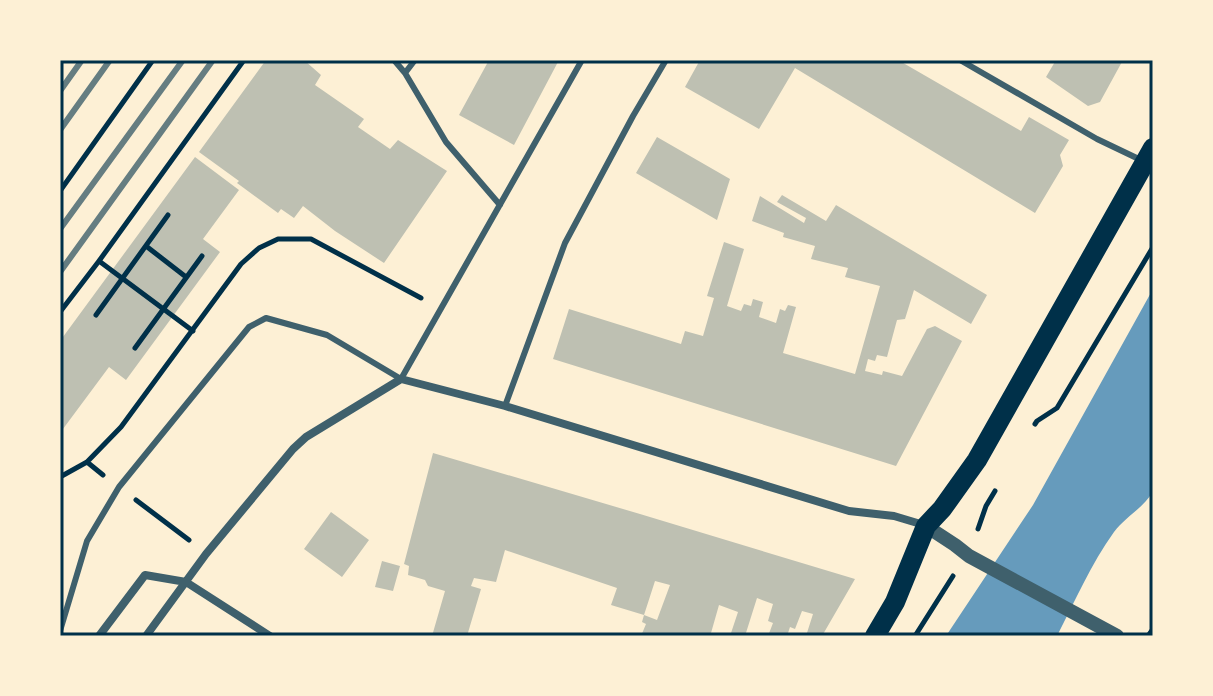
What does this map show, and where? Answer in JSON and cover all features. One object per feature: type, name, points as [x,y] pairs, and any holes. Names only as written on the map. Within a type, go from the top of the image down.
[{"type":"main road","points":[[875,636],[895,602],[926,526],[977,460],[1149,155]]},
{"type":"street","points":[[146,636],[206,554],[293,449],[306,437],[401,379],[505,406],[849,511],[894,516],[926,526],[969,556],[1117,636]]},
{"type":"street","points":[[99,636],[145,575],[186,582],[270,636]]},
{"type":"lane","points":[[394,60],[446,142],[500,205]]},
{"type":"lane","points":[[405,73],[415,60]]},
{"type":"lane","points":[[60,631],[87,541],[119,487],[249,327],[266,318],[327,335],[401,379],[582,60]]},
{"type":"lane","points":[[505,406],[565,243],[666,60]]},
{"type":"lane","points":[[960,60],[1097,139],[1149,155]]},
{"type":"path","points":[[60,191],[153,60]]},
{"type":"path","points":[[60,312],[244,60]]},
{"type":"path","points":[[96,315],[168,215]]},
{"type":"path","points":[[146,246],[186,277]]},
{"type":"path","points":[[1029,434],[1037,421],[1057,408],[1153,247]]},
{"type":"path","points":[[135,348],[202,256]]},
{"type":"path","points":[[99,261],[193,331]]},
{"type":"path","points":[[60,477],[87,462],[206,554]]},
{"type":"path","points":[[915,636],[969,556],[986,506],[999,485]]},
{"type":"path","points":[[1148,636],[1153,629]]},
{"type":"water","points":[[1153,289],[1153,491],[1106,544],[1057,636],[946,636],[1033,505]]},
{"type":"building","points":[[266,60],[304,60],[321,75],[315,85],[364,119],[358,127],[390,149],[398,140],[447,171],[384,263],[303,206],[294,218],[281,209],[278,213],[199,152]]},
{"type":"building","points":[[489,60],[559,60],[514,145],[459,115]]},
{"type":"building","points":[[700,60],[898,60],[1021,131],[1029,117],[1069,140],[1060,155],[1063,166],[1035,213],[795,68],[759,129],[685,87]]},
{"type":"building","points":[[1056,60],[1123,60],[1100,102],[1088,106],[1046,77]]},
{"type":"building","points":[[657,137],[730,179],[717,220],[636,173]]},
{"type":"building","points":[[195,157],[239,190],[203,239],[220,252],[126,380],[109,367],[60,433],[60,341]]},
{"type":"building","points":[[782,195],[826,221],[836,205],[987,295],[971,324],[914,290],[905,319],[897,320],[887,357],[877,355],[875,361],[868,359],[865,371],[882,375],[883,371],[902,376],[927,329],[935,326],[962,341],[896,466],[553,359],[569,309],[681,344],[685,331],[703,336],[714,298],[707,296],[724,242],[744,249],[727,306],[741,311],[744,304],[751,306],[753,299],[763,302],[759,317],[776,323],[780,309],[785,311],[788,305],[796,307],[783,353],[855,374],[880,286],[845,277],[848,268],[811,259],[815,246],[783,237],[784,233],[752,221],[760,196],[804,223],[806,218],[777,202]]},
{"type":"building","points":[[433,453],[855,579],[822,636],[806,636],[813,614],[802,611],[795,629],[790,627],[787,636],[768,636],[773,623],[768,621],[773,604],[757,598],[745,636],[730,636],[738,612],[719,605],[711,633],[718,636],[641,636],[646,624],[642,622],[644,615],[611,605],[617,588],[505,550],[496,582],[474,578],[471,586],[481,589],[467,636],[432,636],[445,591],[408,575],[409,566],[404,564]],"holes":[[[655,581],[670,585],[657,620],[644,615]]]},
{"type":"building","points":[[331,512],[369,540],[342,577],[304,549]]},
{"type":"building","points":[[382,561],[400,566],[393,591],[375,587]]},
{"type":"railway","points":[[60,91],[82,60]]},
{"type":"railway","points":[[60,130],[110,60]]},
{"type":"railway","points":[[60,229],[183,60]]},
{"type":"railway","points":[[60,272],[213,60]]}]
